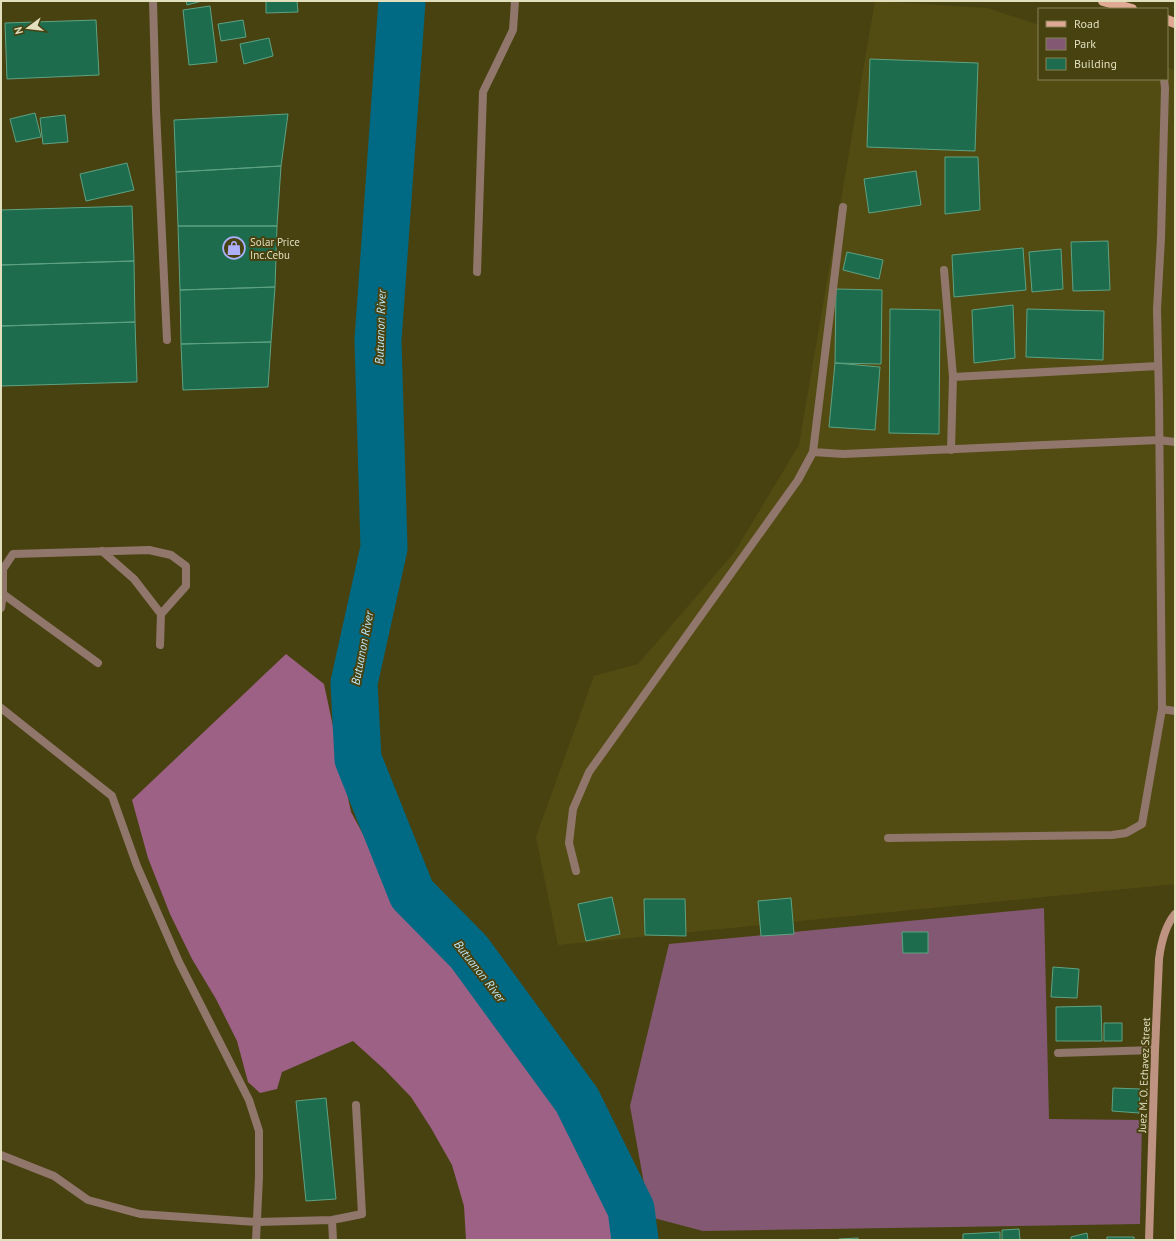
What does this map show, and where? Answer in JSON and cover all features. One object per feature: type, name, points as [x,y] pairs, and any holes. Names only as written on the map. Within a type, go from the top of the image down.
[{"type":"main road","points":[[1103,1],[1128,8]]},
{"type":"street","points":[[154,1],[156,110],[167,340]]},
{"type":"street","points":[[477,272],[483,92],[513,30],[515,1]]},
{"type":"street","points":[[888,838],[1112,835],[1126,833],[1142,824],[1162,709],[1157,309],[1161,238],[1164,80]]},
{"type":"street","points":[[576,872],[569,843],[574,809],[589,772],[798,480],[813,452],[843,207]]},
{"type":"street","points":[[944,270],[953,377],[951,450]]},
{"type":"street","points":[[953,377],[1158,366]]},
{"type":"street","points":[[813,452],[843,454],[1159,440],[1175,442]]},
{"type":"street","points":[[1,608],[3,594],[3,570],[13,554],[149,550],[171,555],[186,566],[186,586],[161,614]]},
{"type":"street","points":[[102,551],[134,579],[161,614],[160,646]]},
{"type":"street","points":[[3,594],[98,664]]},
{"type":"street","points":[[1,708],[112,796],[137,866],[176,956],[249,1100],[259,1131],[256,1240]]},
{"type":"street","points":[[1162,709],[1175,711]]},
{"type":"street","name":"Juez M. O. Echavez Street","points":[[1149,1240],[1159,959],[1166,928],[1175,914]]},
{"type":"street","points":[[1058,1053],[1155,1050]]},
{"type":"street","points":[[1,1155],[54,1176],[88,1200],[140,1214],[257,1222],[332,1220],[362,1214],[356,1105]]},
{"type":"street","points":[[332,1220],[333,1240]]},
{"type":"shaded area","points":[[875,1],[987,8],[1038,25],[1038,80],[1168,80],[1168,67],[1175,70],[1175,884],[558,945],[536,837],[594,676],[638,664],[734,553],[799,445]]},
{"type":"shaded area","points":[[286,654],[324,684],[351,812],[403,908],[464,967],[535,1060],[601,1170],[617,1209],[620,1240],[466,1240],[464,1206],[452,1165],[431,1128],[411,1097],[385,1070],[353,1041],[282,1072],[277,1089],[260,1093],[248,1082],[237,1041],[216,999],[192,959],[170,914],[148,858],[132,800]]},
{"type":"green space","points":[[1044,908],[1049,1119],[1142,1120],[1140,1224],[703,1231],[650,1217],[630,1106],[669,944]]},
{"type":"building","points":[[186,1],[202,1],[187,5]]},
{"type":"building","points":[[266,1],[297,1],[298,12],[266,13]]},
{"type":"building","points":[[210,6],[217,62],[189,65],[183,10]]},
{"type":"building","points":[[96,20],[99,75],[7,79],[5,23]]},
{"type":"building","points":[[243,20],[246,37],[221,41],[218,24]]},
{"type":"building","points":[[269,38],[273,56],[244,64],[240,44]]},
{"type":"building","points":[[870,59],[978,63],[975,151],[867,147]]},
{"type":"building","points":[[35,113],[41,137],[16,142],[10,119]]},
{"type":"building","points":[[288,114],[281,166],[176,172],[174,120]]},
{"type":"building","points":[[65,115],[68,142],[43,144],[40,118]]},
{"type":"building","points":[[945,157],[978,157],[980,210],[945,214]]},
{"type":"building","points":[[127,163],[134,190],[86,201],[80,174]]},
{"type":"building","points":[[281,166],[277,226],[178,226],[176,172]]},
{"type":"building","points":[[916,171],[921,205],[869,213],[864,179]]},
{"type":"building","points":[[132,206],[134,261],[1,265],[1,210]]},
{"type":"building","points":[[178,226],[277,226],[275,287],[180,290]]},
{"type":"building","points":[[1108,241],[1110,290],[1073,291],[1071,242]]},
{"type":"building","points":[[1023,248],[1026,290],[954,297],[952,255]]},
{"type":"building","points":[[1061,249],[1063,289],[1032,292],[1029,252]]},
{"type":"building","points":[[847,252],[883,260],[879,279],[843,270]]},
{"type":"building","points":[[134,261],[135,322],[1,326],[1,265]]},
{"type":"building","points":[[275,287],[271,342],[181,344],[180,290]]},
{"type":"building","points":[[836,289],[882,290],[881,364],[835,363]]},
{"type":"building","points":[[1013,305],[1015,358],[974,363],[972,310]]},
{"type":"building","points":[[890,309],[940,310],[939,434],[889,433]]},
{"type":"building","points":[[1027,309],[1104,311],[1103,360],[1026,357]]},
{"type":"building","points":[[135,322],[137,382],[1,386],[1,326]]},
{"type":"building","points":[[271,342],[268,387],[183,390],[181,344]]},
{"type":"building","points":[[835,363],[880,367],[875,430],[829,427]]},
{"type":"building","points":[[612,897],[620,934],[586,941],[578,904]]},
{"type":"building","points":[[791,898],[794,934],[761,936],[758,901]]},
{"type":"building","points":[[644,899],[685,899],[686,936],[645,935]]},
{"type":"building","points":[[902,932],[928,932],[928,953],[903,953]]},
{"type":"building","points":[[1053,967],[1079,969],[1077,998],[1051,997]]},
{"type":"building","points":[[1101,1006],[1102,1041],[1056,1041],[1056,1007]]},
{"type":"building","points":[[1104,1023],[1122,1023],[1122,1041],[1104,1041]]},
{"type":"building","points":[[1113,1088],[1140,1089],[1139,1113],[1112,1111]]},
{"type":"building","points":[[326,1098],[336,1199],[306,1201],[296,1101]]},
{"type":"building","points":[[1019,1229],[1020,1240],[1002,1240],[1002,1230]]},
{"type":"building","points":[[1000,1232],[1000,1240],[963,1240],[963,1234]]},
{"type":"building","points":[[1087,1233],[1088,1240],[1071,1240],[1071,1237]]},
{"type":"building","points":[[1107,1237],[1134,1237],[1134,1240],[1107,1240]]},
{"type":"building","points":[[858,1238],[858,1240],[839,1240],[839,1239]]},
{"type":"waterway","name":"Butuanon River","points":[[402,1],[378,340],[384,548],[354,683],[358,759],[412,894],[469,952],[577,1100],[631,1209],[635,1240]]},
{"type":"place","name":"Solar Price Inc.Cebu","points":[[234,248]]}]
